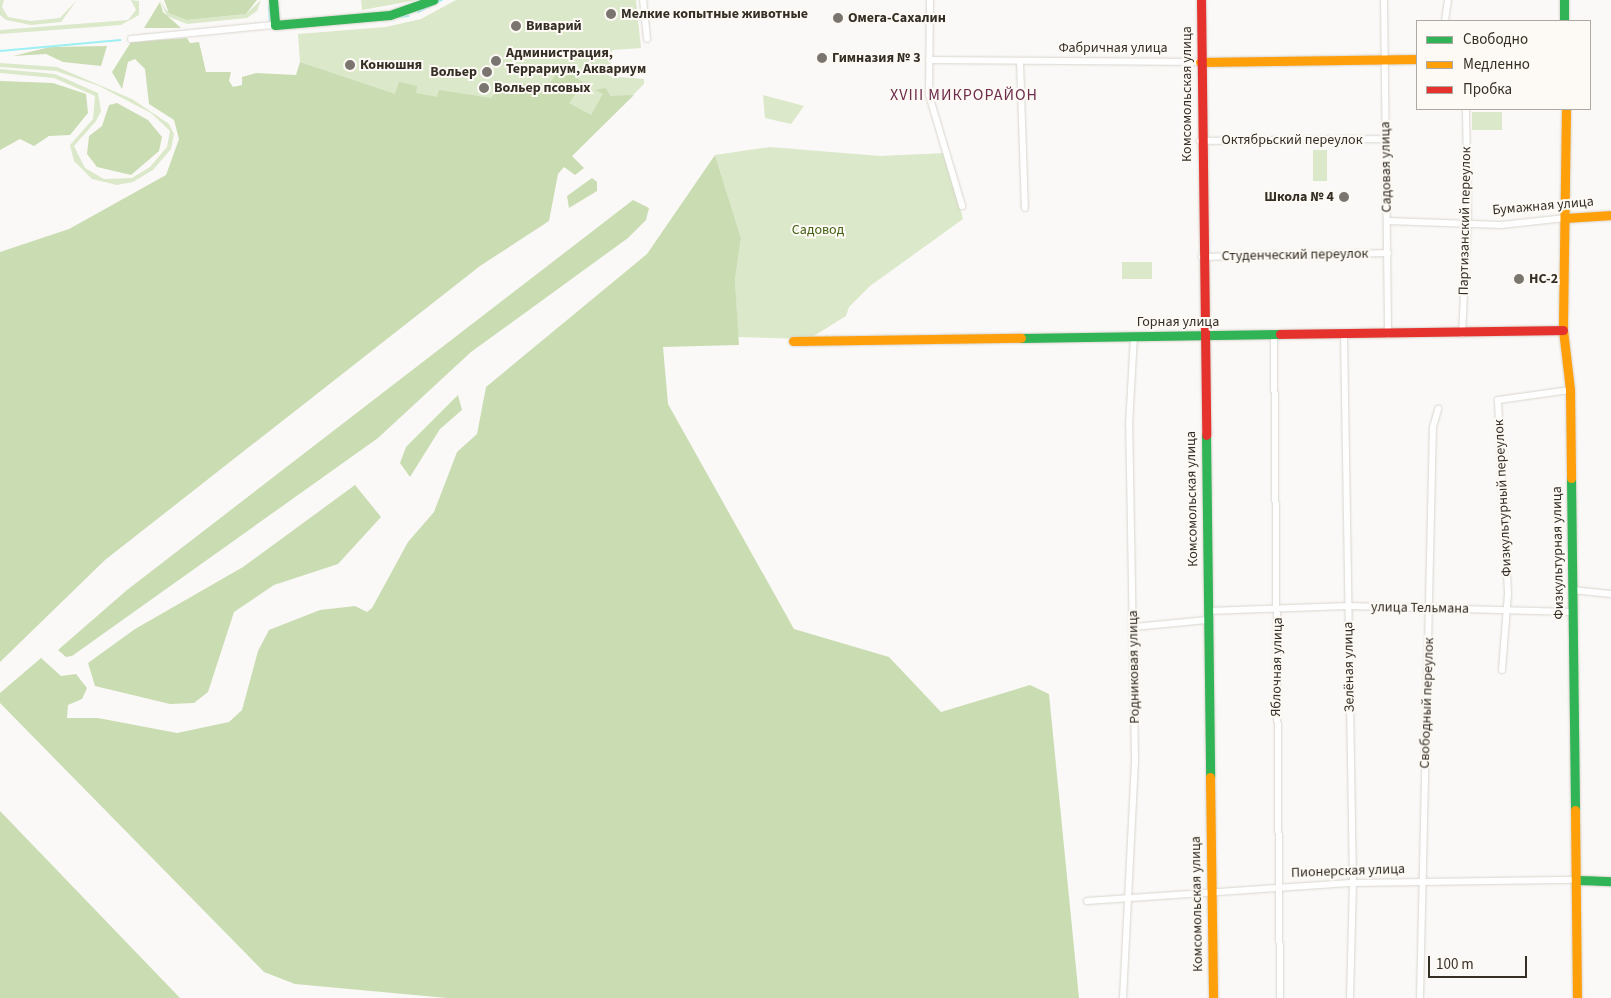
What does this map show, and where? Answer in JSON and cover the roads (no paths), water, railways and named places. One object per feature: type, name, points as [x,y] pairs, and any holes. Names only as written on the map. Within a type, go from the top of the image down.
[{"type":"street","points":[[273,0],[275,24]]},
{"type":"street","points":[[131,39],[275,24],[390,16],[433,0]]},
{"type":"street","points":[[643,0],[647,39]]},
{"type":"street","points":[[930,0],[930,95],[962,206]]},
{"type":"street","name":"Комсомольская улица","points":[[1201,0],[1201,257],[1213,998]]},
{"type":"street","name":"Садовая улица","points":[[1384,0],[1386,59],[1384,139],[1388,253],[1388,335]]},
{"type":"street","points":[[1445,20],[1448,0]]},
{"type":"street","points":[[1564,0],[1564,20]]},
{"type":"street","name":"Фабричная улица","points":[[929,60],[1200,62],[1416,59]]},
{"type":"street","points":[[1020,61],[1025,208]]},
{"type":"street","name":"Партизанский переулок","points":[[1462,334],[1468,223],[1466,110]]},
{"type":"street","name":"Физкультурная улица","points":[[1566,110],[1563,330],[1570,390],[1577,998]]},
{"type":"street","name":"Октябрьский переулок","points":[[1200,140],[1384,139]]},
{"type":"street","name":"Бумажная улица","points":[[1387,221],[1501,225],[1611,215]]},
{"type":"street","name":"Студенческий переулок","points":[[1201,257],[1388,253]]},
{"type":"street","name":"Горная улица","points":[[793,341],[1462,334],[1563,330]]},
{"type":"street","name":"Зелёная улица","points":[[1344,335],[1353,883],[1350,998]]},
{"type":"street","name":"Родниковая улица","points":[[1123,998],[1135,759],[1129,425],[1134,336]]},
{"type":"street","name":"Яблочная улица","points":[[1274,336],[1281,887],[1280,998]]},
{"type":"street","name":"Физкультурный переулок","points":[[1502,670],[1508,610],[1498,400],[1570,390]]},
{"type":"street","name":"Свободный переулок","points":[[1420,998],[1430,608],[1438,409]]},
{"type":"street","points":[[1572,590],[1611,594]]},
{"type":"street","name":"улица Тельмана","points":[[1134,627],[1207,615],[1278,607],[1348,606],[1573,612]]},
{"type":"street","name":"Пионерская улица","points":[[1087,901],[1353,883],[1611,881]]},
{"type":"waterway","points":[[418,12],[442,0]]},
{"type":"waterway","points":[[269,7],[270,20]]},
{"type":"waterway","points":[[300,27],[408,16]]},
{"type":"waterway","points":[[0,51],[121,40]]},
{"type":"place","name":"Мелкие копытные животные","points":[[611,14]]},
{"type":"place","name":"Омега-Сахалин","points":[[838,18]]},
{"type":"place","name":"Виварий","points":[[516,26]]},
{"type":"place","name":"Гимназия № 3","points":[[822,58]]},
{"type":"place","name":"Администрация, Террариум, Аквариум","points":[[496,61]]},
{"type":"place","name":"Конюшня","points":[[350,65]]},
{"type":"place","name":"Вольер","points":[[487,72]]},
{"type":"place","name":"Вольер псовых","points":[[484,88]]},
{"type":"place","name":"Школа № 4","points":[[1344,197]]},
{"type":"place","name":"НС-2","points":[[1519,279]]},
{"type":"district","name":"XVIII МИКРОРАЙОН","points":[[964,95]]},
{"type":"park label","name":"Садовод","points":[[818,230]]}]
